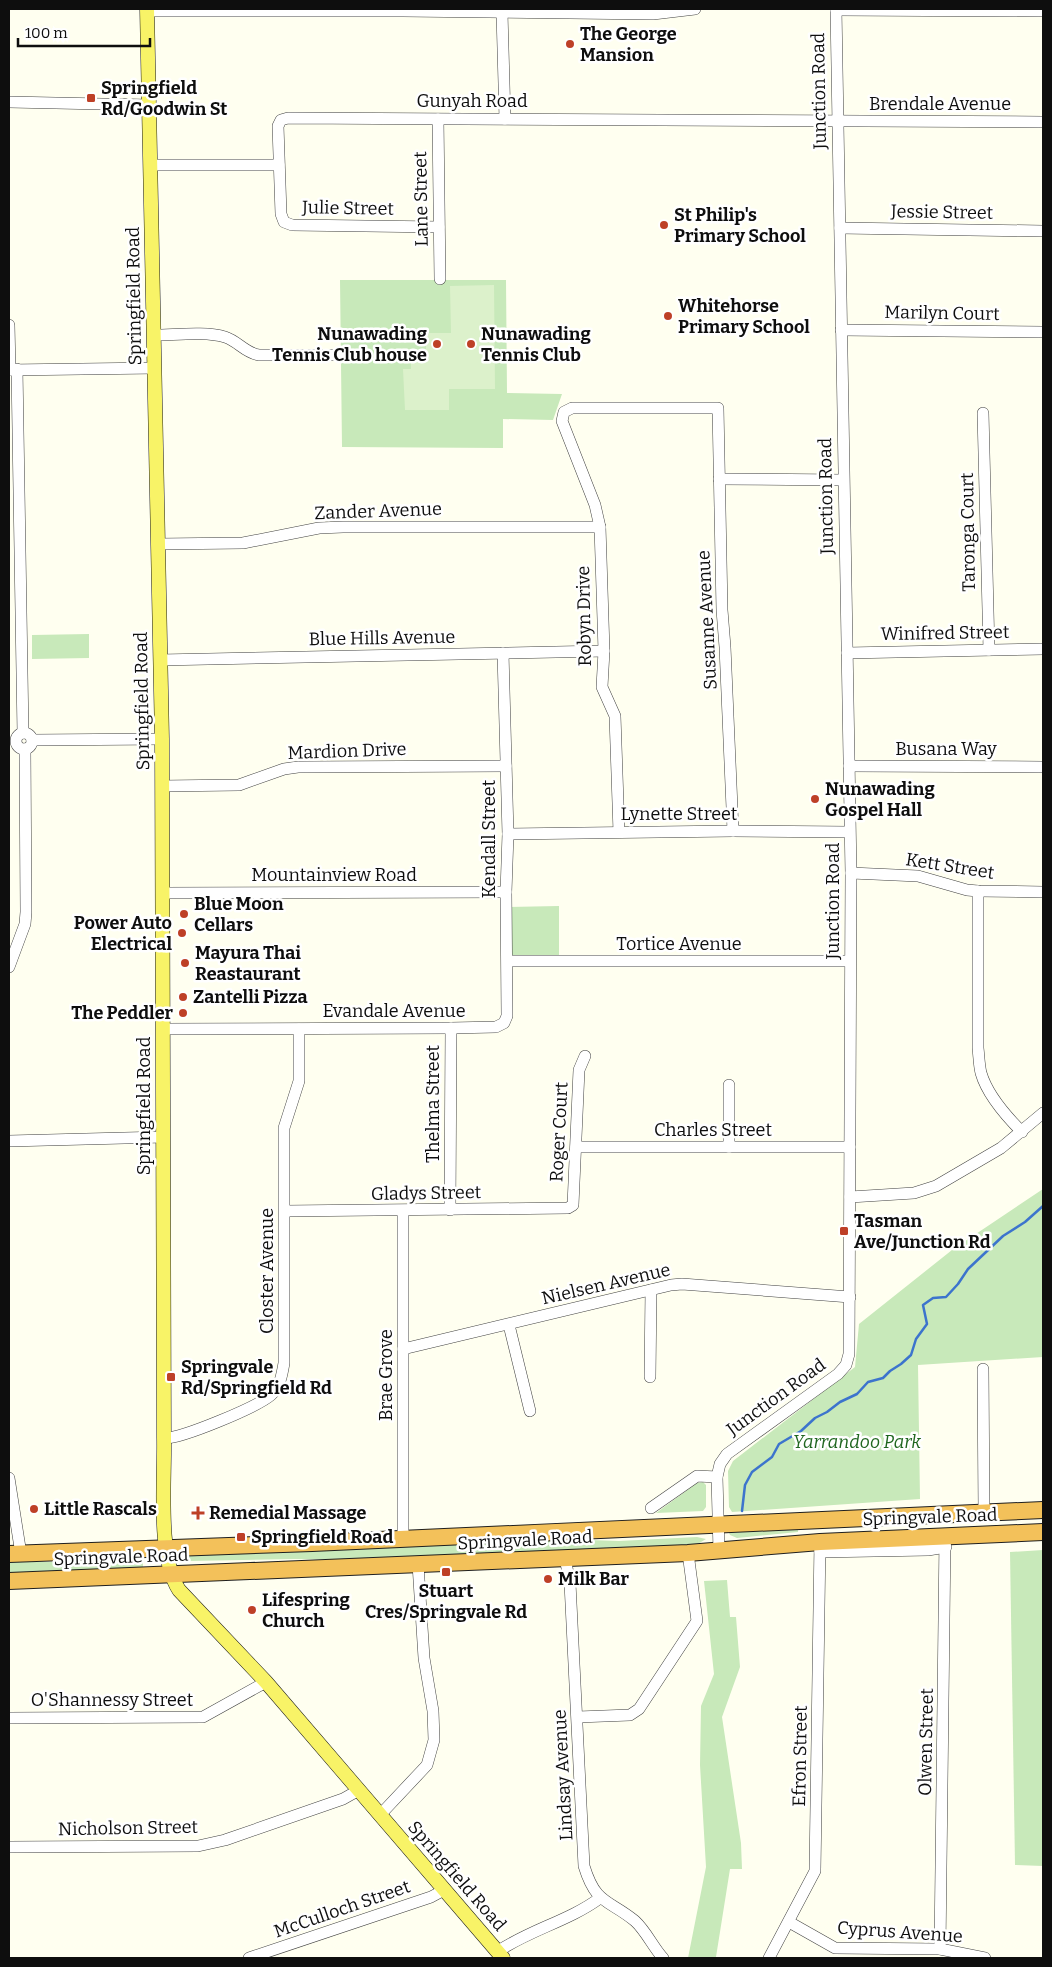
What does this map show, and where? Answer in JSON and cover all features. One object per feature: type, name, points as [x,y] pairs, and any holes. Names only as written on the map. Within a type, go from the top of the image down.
[{"type":"highway","name":"Springvale Road","points":[[15,1554],[1043,1510]]},
{"type":"highway","name":"Springvale Road","points":[[9,1580],[945,1542],[1043,1532]]},
{"type":"main road","name":"Springfield Road","points":[[148,10],[162,739],[166,1548],[171,1574],[179,1590],[266,1682],[500,1955]]},
{"type":"street","points":[[148,10],[403,10],[653,14],[695,9]]},
{"type":"street","points":[[836,9],[1043,11]]},
{"type":"street","name":"Junction Road","points":[[718,1550],[717,1477],[720,1464],[727,1454],[838,1374],[846,1365],[849,1354],[850,832],[836,9]]},
{"type":"street","points":[[502,13],[506,119]]},
{"type":"street","points":[[9,102],[149,105]]},
{"type":"street","name":"Gunyah Road","points":[[279,165],[278,126],[281,120],[288,118],[838,120]]},
{"type":"street","name":"Lane Street","points":[[438,119],[440,279]]},
{"type":"street","name":"Brendale Avenue","points":[[838,120],[1043,122]]},
{"type":"street","points":[[150,164],[279,165]]},
{"type":"street","name":"Julie Street","points":[[279,165],[281,214],[284,222],[292,225],[439,227]]},
{"type":"street","name":"Jessie Street","points":[[840,228],[1043,231]]},
{"type":"street","points":[[9,325],[12,370],[26,912],[24,924],[9,967]]},
{"type":"street","name":"Marilyn Court","points":[[841,330],[1043,332]]},
{"type":"street","points":[[154,335],[220,336],[233,340],[248,352],[260,355],[342,355]]},
{"type":"street","points":[[12,370],[154,368]]},
{"type":"street","name":"Robyn Drive","points":[[619,832],[616,716],[602,687],[604,651],[600,527],[595,505],[562,421],[564,412],[572,408],[718,408]]},
{"type":"street","name":"Susanne Avenue","points":[[718,408],[722,610],[734,831]]},
{"type":"street","name":"Taronga Court","points":[[982,413],[988,650]]},
{"type":"street","points":[[719,479],[843,480]]},
{"type":"street","name":"Zander Avenue","points":[[158,544],[243,543],[319,528],[343,527],[600,527]]},
{"type":"street","name":"Winifred Street","points":[[847,653],[1043,649]]},
{"type":"street","name":"Blue Hills Avenue","points":[[160,660],[604,651]]},
{"type":"street","name":"Kendall Street","points":[[503,653],[508,834],[506,892],[507,1016],[504,1023]]},
{"type":"street","points":[[21,741],[162,739]]},
{"type":"street","name":"Mardion Drive","points":[[162,786],[239,785],[284,769],[298,767],[506,766]]},
{"type":"street","name":"Busana Way","points":[[849,766],[1043,767]]},
{"type":"street","name":"Lynette Street","points":[[508,834],[734,831],[850,832]]},
{"type":"street","name":"Kett Street","points":[[850,873],[918,876],[967,890],[1043,892]]},
{"type":"street","points":[[978,891],[978,1048],[981,1073],[990,1093],[1022,1132]]},
{"type":"street","name":"Mountainview Road","points":[[163,893],[506,892]]},
{"type":"street","name":"Tortice Avenue","points":[[508,961],[850,961]]},
{"type":"street","name":"Evandale Avenue","points":[[163,1030],[451,1028],[496,1027],[504,1023]]},
{"type":"street","name":"Thelma Street","points":[[450,1210],[451,1028]]},
{"type":"street","name":"Closter Avenue","points":[[164,1438],[178,1437],[256,1404],[272,1394],[281,1380],[284,1363],[284,1128],[299,1082],[299,1029]]},
{"type":"street","name":"Roger Court","points":[[568,1208],[573,1205],[579,1070],[585,1056]]},
{"type":"street","points":[[729,1085],[729,1147]]},
{"type":"street","points":[[850,1197],[914,1193],[936,1186],[1001,1148],[1043,1113]]},
{"type":"street","points":[[9,1141],[163,1137]]},
{"type":"street","name":"Charles Street","points":[[576,1147],[850,1147]]},
{"type":"street","name":"Gladys Street","points":[[285,1212],[568,1208]]},
{"type":"street","name":"Brae Grove","points":[[403,1211],[403,1538]]},
{"type":"street","name":"Nielsen Avenue","points":[[403,1349],[682,1284],[850,1297]]},
{"type":"street","points":[[650,1378],[651,1290]]},
{"type":"street","points":[[509,1325],[530,1411]]},
{"type":"street","points":[[983,1368],[984,1512]]},
{"type":"street","points":[[651,1508],[697,1476],[717,1477]]},
{"type":"street","points":[[9,1478],[15,1554]]},
{"type":"street","name":"Olwen Street","points":[[940,1949],[945,1542]]},
{"type":"street","name":"Efron Street","points":[[769,1958],[813,1879],[816,1866],[820,1547]]},
{"type":"street","points":[[578,1717],[630,1715],[639,1709],[697,1621],[688,1553]]},
{"type":"street","name":"Lindsay Avenue","points":[[565,1558],[570,1583],[584,1866],[589,1881],[600,1898],[636,1922],[663,1958]]},
{"type":"street","points":[[380,1815],[427,1765],[434,1740],[434,1711],[424,1658],[418,1564]]},
{"type":"street","name":"O'Shannessy Street","points":[[9,1718],[202,1717],[266,1682]]},
{"type":"street","name":"Nicholson Street","points":[[9,1847],[198,1846],[225,1840],[343,1799],[359,1790]]},
{"type":"street","name":"McCulloch Street","points":[[249,1958],[278,1954],[431,1897],[444,1890]]},
{"type":"street","points":[[500,1955],[511,1942],[588,1907],[600,1898]]},
{"type":"street","name":"Cyprus Avenue","points":[[789,1922],[835,1948],[940,1949],[985,1958]]},
{"type":"green space","points":[[340,280],[506,280],[507,393],[562,394],[553,420],[503,419],[503,448],[342,447]]},
{"type":"green space","name":"Nunawading Tennis Club","points":[[494,285],[495,389],[449,389],[449,410],[405,410],[403,369],[411,369],[411,360],[426,359],[426,333],[451,333],[450,286]]},
{"type":"green space","points":[[89,634],[89,658],[32,659],[32,635]]},
{"type":"green space","points":[[559,906],[559,961],[508,961],[506,907]]},
{"type":"green space","name":"Yarrandoo Park","points":[[1043,1189],[1043,1357],[918,1365],[920,1499],[732,1512],[729,1507],[728,1471],[733,1461],[855,1367],[859,1324],[952,1250]]},
{"type":"green space","points":[[703,1482],[706,1485],[706,1507],[703,1511],[656,1513],[697,1483]]},
{"type":"green space","points":[[798,1529],[798,1532],[737,1538],[729,1533],[738,1530]]},
{"type":"green space","points":[[697,1537],[706,1539],[696,1545],[363,1560],[189,1561],[188,1555],[558,1539],[619,1541]]},
{"type":"green space","points":[[1043,1550],[1043,1866],[1015,1865],[1010,1552]]},
{"type":"green space","points":[[143,1561],[143,1568],[9,1573],[9,1562]]},
{"type":"green space","points":[[727,1580],[730,1617],[736,1617],[740,1667],[722,1717],[741,1843],[742,1869],[730,1869],[716,1957],[688,1958],[706,1867],[700,1765],[701,1706],[714,1674],[704,1581]]},
{"type":"waterway","points":[[742,1511],[745,1485],[752,1472],[772,1457],[779,1444],[801,1431],[815,1418],[857,1394],[868,1382],[883,1378],[911,1355],[916,1339],[927,1324],[923,1305],[933,1298],[946,1297],[968,1269],[1003,1236],[1025,1222],[1043,1206]]},
{"type":"place","name":"The George Mansion","points":[[570,44]]},
{"type":"place","name":"Springfield Rd/Goodwin St","points":[[91,98]]},
{"type":"place","name":"St Philip's Primary School","points":[[664,225]]},
{"type":"place","name":"Whitehorse Primary School","points":[[668,316]]},
{"type":"place","name":"Nunawading Tennis Club house","points":[[437,344]]},
{"type":"place","name":"Nunawading Tennis Club","points":[[471,344]]},
{"type":"place","name":"Nunawading Gospel Hall","points":[[815,799]]},
{"type":"place","name":"Blue Moon Cellars","points":[[184,914]]},
{"type":"place","name":"Power Auto Electrical","points":[[182,933]]},
{"type":"place","name":"Mayura Thai Reastaurant","points":[[185,963]]},
{"type":"place","name":"Zantelli Pizza","points":[[183,997]]},
{"type":"place","name":"The Peddler","points":[[183,1013]]},
{"type":"place","name":"Tasman Ave/Junction Rd","points":[[844,1231]]},
{"type":"place","name":"Springvale Rd/Springfield Rd","points":[[171,1377]]},
{"type":"place","name":"Little Rascals","points":[[34,1509]]},
{"type":"place","name":"Remedial Massage","points":[[198,1513]]},
{"type":"place","name":"Springfield Road","points":[[241,1537]]},
{"type":"place","name":"Stuart Cres/Springvale Rd","points":[[446,1572]]},
{"type":"place","name":"Milk Bar","points":[[548,1579]]},
{"type":"place","name":"Lifespring Church","points":[[252,1610]]}]
